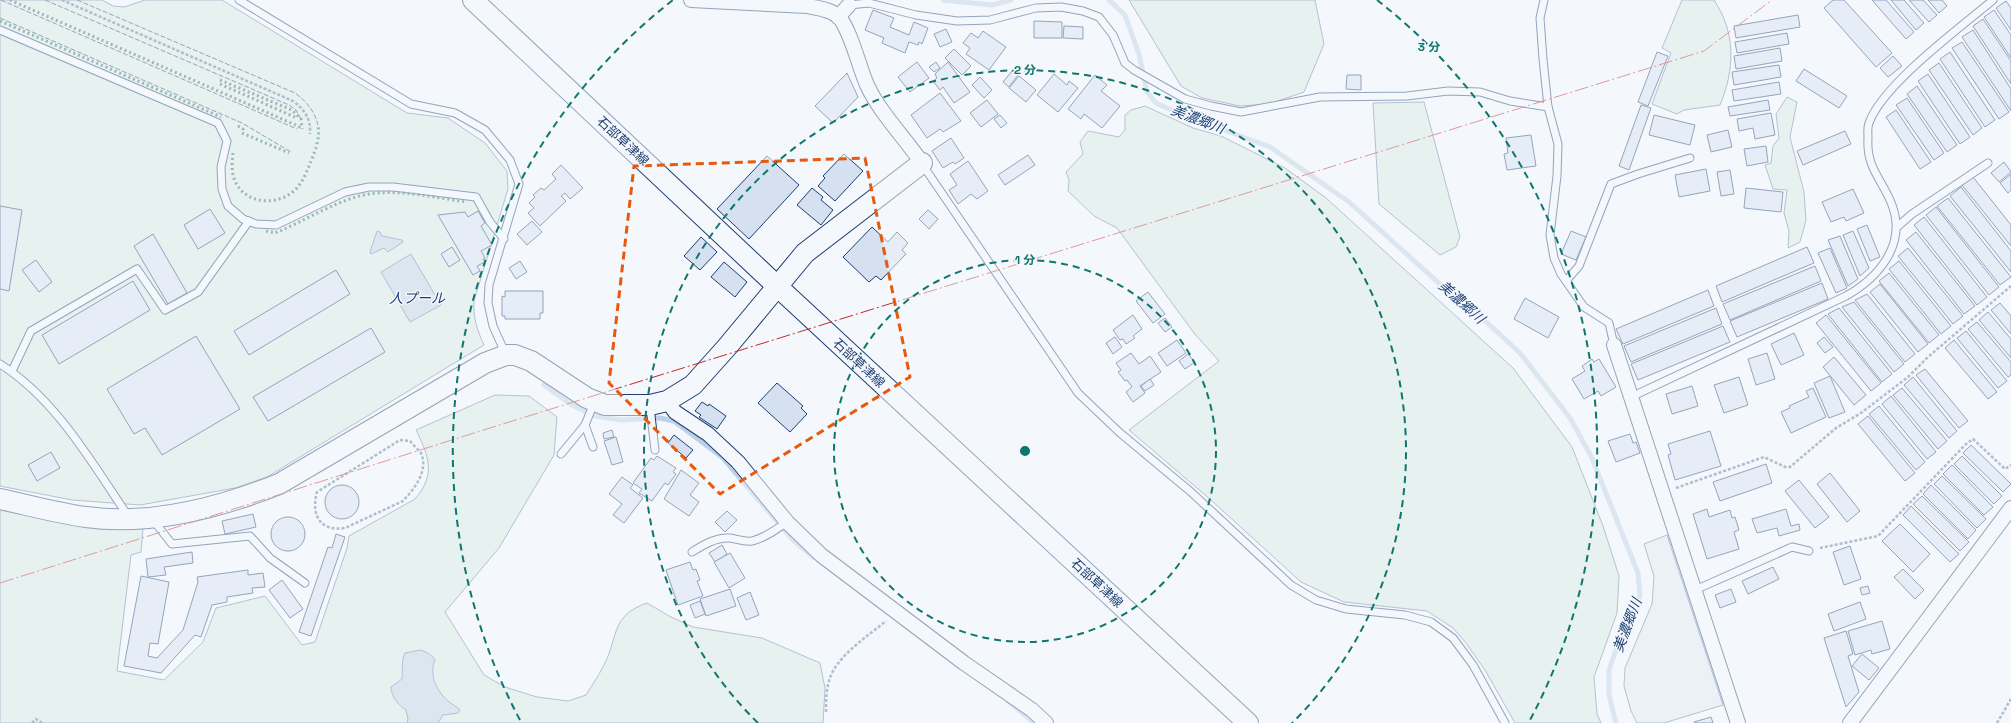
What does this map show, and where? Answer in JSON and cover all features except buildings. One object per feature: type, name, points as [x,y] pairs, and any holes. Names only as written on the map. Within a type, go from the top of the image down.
[{"type":"street","name":"石部草津線","points":[[473,0],[778,287],[1248,723]]},
{"type":"street","points":[[655,411],[693,384],[778,287],[805,253],[922,163],[879,106],[868,86],[846,30],[838,16],[825,10],[807,6],[691,0]]},
{"type":"street","points":[[838,16],[850,3]]},
{"type":"street","points":[[1614,345],[1738,723]]},
{"type":"street","points":[[0,499],[86,517],[130,520],[152,518],[248,496],[279,484],[485,363],[506,355],[515,355],[531,360],[587,398],[591,410],[605,405],[675,412],[708,434],[738,462],[783,525],[964,663],[1032,710],[1046,723]]},
{"type":"street","points":[[1850,723],[2011,508]]},
{"type":"lane","points":[[239,0],[411,104],[455,113],[484,130],[510,160],[519,184],[490,285],[488,303],[493,326],[506,355]]},
{"type":"lane","points":[[1544,0],[1540,18],[1548,107],[1558,144],[1557,176],[1550,235],[1554,258],[1566,281],[1584,307],[1609,323],[1614,345]]},
{"type":"lane","points":[[1631,397],[1863,287],[1877,272],[1893,250],[1897,226],[1892,206],[1873,171],[1867,149],[1868,124],[1877,106],[1910,70],[1993,0]]},
{"type":"lane","points":[[850,3],[869,3],[916,15],[957,21],[990,20],[1036,8],[1061,7],[1083,11],[1099,17],[1113,35],[1125,63],[1134,70],[1185,98],[1211,106],[1241,112],[1320,97],[1407,96],[1448,91],[1480,92],[1510,101],[1548,107]]},
{"type":"lane","points":[[0,30],[218,123],[227,142],[220,167],[222,189],[228,206],[242,219],[249,222],[256,224],[276,225],[345,192],[369,187],[393,187],[476,197],[490,222],[504,239]]},
{"type":"lane","points":[[1566,281],[1579,266],[1611,184],[1690,158]]},
{"type":"lane","points":[[922,163],[1078,393],[1088,403],[1119,432],[1191,492],[1291,585],[1316,600],[1346,609],[1405,615],[1431,622],[1453,638],[1473,665],[1505,723]]},
{"type":"lane","points":[[1897,226],[1912,214],[1988,163]]},
{"type":"lane","points":[[12,372],[31,331],[137,269],[165,310],[198,292],[249,222]]},
{"type":"lane","points":[[0,364],[12,372],[46,403],[70,433],[130,520]]},
{"type":"lane","points":[[561,454],[584,425],[591,410]]},
{"type":"lane","points":[[655,411],[655,450]]},
{"type":"lane","points":[[584,425],[593,447]]},
{"type":"lane","points":[[152,518],[172,544],[250,536],[270,558],[305,583]]},
{"type":"lane","points":[[692,552],[704,544],[717,540],[729,538],[740,541],[752,541],[783,525]]},
{"type":"lane","points":[[1695,590],[1792,547],[1808,551]]},
{"type":"path","points":[[62,0],[293,101],[302,107],[309,118],[310,134]]},
{"type":"path","points":[[1662,493],[1764,457],[1784,467],[1790,467],[1836,428],[1861,412],[1908,377],[1928,357],[2011,286]]},
{"type":"path","points":[[1808,551],[1878,536],[1972,439],[2005,469],[2011,465]]},
{"type":"path","points":[[400,440],[410,441],[421,454],[423,466],[417,485],[402,501],[344,528],[334,529],[325,525],[319,519],[314,508],[317,492],[321,488],[400,440]]},
{"type":"path","points":[[826,712],[829,680],[836,665],[852,649],[889,619]]},
{"type":"path","points":[[1997,723],[2011,699]]},
{"type":"path","points":[[32,723],[36,719],[42,723]]},
{"type":"highlighted area","points":[[865,158],[910,377],[720,494],[609,383],[634,166]]},
{"type":"shaded area","points":[[0,0],[102,0],[113,6],[124,7],[145,0],[222,0],[407,113],[448,118],[485,143],[507,171],[508,189],[474,301],[476,323],[484,345],[267,477],[235,488],[140,505],[72,500],[0,486]]},
{"type":"shaded area","points":[[1129,0],[1315,0],[1324,44],[1304,92],[1269,104],[1240,106],[1202,98],[1181,86]]},
{"type":"shaded area","points":[[1682,0],[1714,0],[1726,25],[1730,38],[1731,51],[1728,78],[1720,105],[1684,110],[1677,114],[1652,104],[1671,53],[1662,48]]},
{"type":"shaded area","points":[[1787,97],[1797,102],[1790,137],[1804,192],[1806,220],[1800,242],[1788,248],[1789,231],[1784,213],[1787,190],[1773,189],[1765,165],[1771,163],[1773,146],[1779,138],[1776,114]]},
{"type":"shaded area","points":[[1424,102],[1460,237],[1456,247],[1440,255],[1379,204],[1373,103]]},
{"type":"shaded area","points":[[1145,106],[1193,128],[1221,136],[1285,168],[1326,198],[1513,368],[1572,447],[1603,526],[1619,576],[1617,613],[1594,677],[1597,714],[1601,723],[1515,723],[1485,670],[1466,643],[1453,628],[1427,611],[1344,602],[1301,582],[1211,500],[1129,430],[1219,361],[1194,333],[1117,228],[1094,216],[1068,191],[1069,180],[1066,172],[1083,154],[1080,142],[1088,131],[1119,137],[1125,130],[1125,115],[1131,110]]},
{"type":"shaded area","points":[[495,395],[529,396],[557,417],[554,455],[499,548],[445,612],[484,675],[505,687],[537,697],[568,701],[586,695],[609,655],[617,628],[621,621],[635,608],[647,603],[669,616],[693,627],[762,638],[820,663],[825,688],[823,723],[0,723],[0,510],[100,529],[143,528],[141,552],[131,555],[117,671],[164,680],[203,642],[216,608],[265,596],[302,645],[315,642],[347,548],[349,536],[415,499],[426,482],[428,473],[427,457],[416,430]]},
{"type":"shaded area","points":[[1667,535],[1723,705],[1664,723],[1637,723],[1631,711],[1624,686],[1625,668],[1652,604],[1654,576],[1644,544]]},
{"type":"water","points":[[377,231],[380,232],[382,236],[402,240],[403,242],[388,252],[384,248],[371,254],[370,252]]},
{"type":"water","name":"人プール","points":[[411,254],[441,305],[410,322],[381,272]]},
{"type":"water","points":[[420,650],[432,656],[435,660],[433,665],[433,676],[437,687],[447,700],[460,710],[458,713],[443,715],[438,723],[407,723],[408,719],[406,710],[400,706],[391,690],[391,687],[402,679],[405,653]]},
{"type":"waterway","name":"美濃郷川","points":[[943,0],[992,5],[1011,0]]},
{"type":"waterway","name":"美濃郷川","points":[[1109,0],[1125,15],[1139,54],[1147,92],[1156,103],[1178,113],[1270,147],[1349,202],[1441,285],[1481,317],[1520,353],[1570,418],[1591,456],[1638,573],[1640,595],[1632,618],[1618,644],[1609,670],[1609,695],[1616,723]]},
{"type":"waterway","points":[[544,385],[572,405],[595,416],[621,420],[660,418],[674,421],[722,457],[792,539],[813,557]]},
{"type":"waterway","points":[[1008,701],[1034,723]]},
{"type":"hedge","points":[[10,0],[302,129]]},
{"type":"hedge","points":[[0,21],[221,117]]},
{"type":"hedge","points":[[220,80],[292,110],[301,119],[302,129]]},
{"type":"hedge","points":[[220,84],[297,118]]},
{"type":"hedge","points":[[233,153],[233,174],[240,189],[254,198],[271,201],[279,199],[288,195],[300,184],[313,157],[317,143],[318,125]]},
{"type":"hedge","points":[[238,126],[243,129],[242,133],[289,153]]},
{"type":"hedge","points":[[266,231],[275,233],[334,205],[369,194],[406,193],[467,202]]},
{"type":"fence","points":[[1,0],[297,129]]},
{"type":"fence","points":[[45,0],[289,105],[296,110],[301,119]]},
{"type":"fence","points":[[77,0],[295,93],[310,107],[318,125]]},
{"type":"fence","points":[[0,18],[242,123],[291,152]]},
{"type":"power","points":[[0,583],[493,427],[1704,51],[1772,0]]}]
